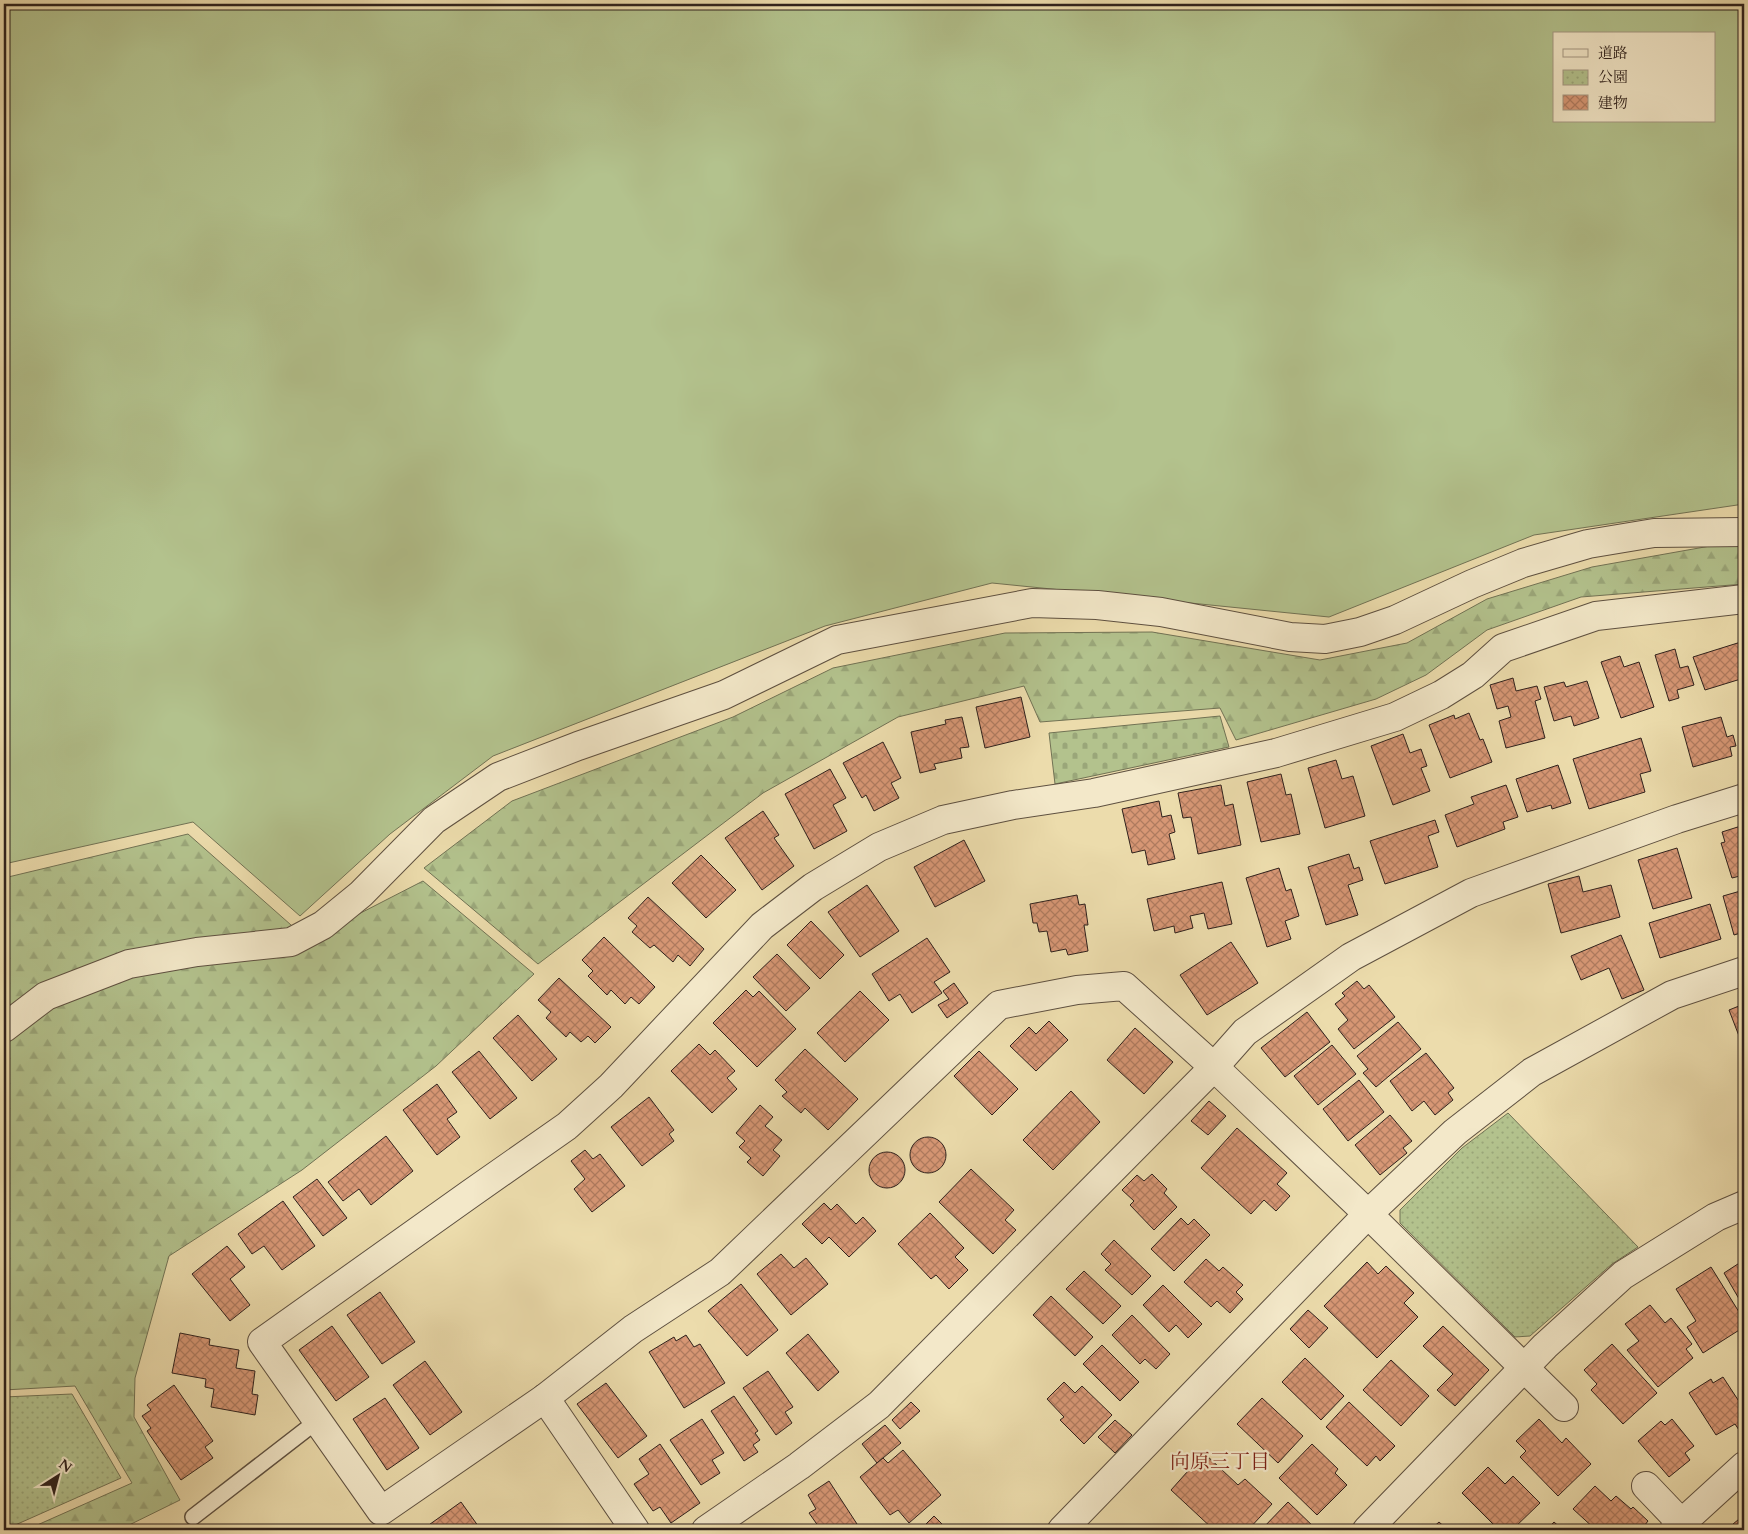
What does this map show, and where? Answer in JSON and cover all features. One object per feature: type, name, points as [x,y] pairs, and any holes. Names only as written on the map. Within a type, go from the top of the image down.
[{"type":"street","points":[[4,1028],[46,996],[129,964],[197,952],[291,942],[323,925],[361,894],[434,820],[498,777],[578,746],[724,695],[837,640],[1032,603],[1097,604],[1161,612],[1290,637],[1325,639],[1360,632],[1395,620],[1472,584],[1523,563],[1588,544],[1654,533],[1744,532]]},
{"type":"street","points":[[1564,1407],[1214,1066],[1124,986],[1076,990],[999,1005],[720,1272],[633,1329],[544,1398],[381,1510],[262,1342],[567,1126],[611,1086],[762,926],[813,887],[879,847],[943,820],[1013,805],[1094,793],[1276,754],[1395,717],[1441,695],[1473,675],[1502,648],[1596,616],[1744,599]]},
{"type":"street","points":[[706,1530],[799,1466],[880,1405],[1214,1066],[1245,1032],[1350,957],[1471,893],[1677,819],[1744,798]]},
{"type":"street","points":[[1062,1530],[1368,1214],[1455,1132],[1532,1072],[1672,994],[1744,971]]},
{"type":"street","points":[[1367,1530],[1545,1346],[1623,1275],[1716,1217],[1744,1205]]},
{"type":"street","points":[[544,1398],[635,1530]]},
{"type":"street","points":[[1646,1486],[1681,1528],[1744,1466]]},
{"type":"lane","points":[[193,1517],[317,1422]]},
{"type":"green space","points":[[4,4],[1744,4],[1744,504],[1534,535],[1329,617],[992,583],[825,626],[493,756],[390,834],[300,916],[193,822],[4,864]]},
{"type":"green space","points":[[1744,540],[1744,584],[1581,597],[1487,630],[1426,675],[1376,699],[1236,740],[1220,708],[1040,722],[1024,686],[898,717],[763,793],[538,964],[424,868],[512,801],[733,717],[833,668],[1005,633],[1152,632],[1320,660],[1407,643],[1487,599],[1592,567]]},
{"type":"green space","points":[[1220,716],[1229,747],[1055,784],[1049,733]]},
{"type":"green space","points":[[188,834],[308,940],[423,881],[534,974],[436,1066],[302,1170],[169,1256],[135,1378],[134,1417],[180,1500],[119,1530],[26,1530],[132,1483],[75,1386],[4,1390],[4,878]]},
{"type":"green space","points":[[1508,1113],[1638,1247],[1612,1264],[1530,1336],[1515,1337],[1400,1223],[1400,1210],[1462,1148]]},
{"type":"green space","points":[[72,1394],[121,1478],[4,1530],[4,1397]]},
{"type":"building","points":[[1744,641],[1744,678],[1705,690],[1693,657]]},
{"type":"building","points":[[1675,649],[1680,668],[1688,666],[1694,685],[1677,690],[1679,698],[1669,701],[1655,655]]},
{"type":"building","points":[[1620,656],[1624,667],[1639,662],[1654,707],[1621,718],[1601,662]]},
{"type":"building","points":[[1513,678],[1516,691],[1537,686],[1541,699],[1535,701],[1545,738],[1506,748],[1499,721],[1511,717],[1508,706],[1497,709],[1490,685]]},
{"type":"building","points":[[1587,681],[1599,718],[1574,726],[1571,716],[1554,721],[1544,687],[1564,682],[1566,687]]},
{"type":"building","points":[[1021,697],[1030,737],[985,748],[976,707]]},
{"type":"building","points":[[1469,713],[1480,740],[1483,739],[1492,762],[1450,778],[1429,725],[1454,715],[1455,719]]},
{"type":"building","points":[[962,717],[969,747],[960,748],[962,758],[934,764],[936,769],[920,773],[911,732],[946,724],[945,720]]},
{"type":"building","points":[[1721,717],[1727,737],[1733,735],[1736,746],[1730,747],[1732,756],[1693,767],[1682,727]]},
{"type":"building","points":[[1403,734],[1410,753],[1421,749],[1427,766],[1421,768],[1430,791],[1393,805],[1371,746]]},
{"type":"building","points":[[1641,738],[1651,771],[1640,774],[1645,792],[1589,809],[1573,759]]},
{"type":"building","points":[[883,742],[901,778],[891,783],[899,798],[874,811],[866,795],[862,798],[843,763]]},
{"type":"building","points":[[1336,760],[1342,779],[1353,776],[1365,816],[1325,828],[1308,768]]},
{"type":"building","points":[[1558,765],[1571,803],[1552,809],[1551,805],[1527,812],[1516,779]]},
{"type":"building","points":[[830,769],[846,798],[833,805],[847,831],[814,849],[785,794]]},
{"type":"building","points":[[1281,774],[1286,795],[1291,794],[1300,834],[1261,842],[1247,782]]},
{"type":"building","points":[[1221,785],[1225,806],[1233,804],[1241,845],[1198,854],[1191,817],[1183,818],[1178,793]]},
{"type":"building","points":[[1506,785],[1518,817],[1503,822],[1505,829],[1457,847],[1445,815],[1474,804],[1471,797]]},
{"type":"building","points":[[1159,801],[1162,817],[1171,815],[1175,832],[1169,834],[1175,859],[1148,865],[1145,850],[1132,853],[1122,809]]},
{"type":"building","points":[[763,811],[779,835],[774,838],[794,866],[762,890],[725,838]]},
{"type":"building","points":[[1435,820],[1439,832],[1428,836],[1438,867],[1385,884],[1370,841]]},
{"type":"building","points":[[1744,825],[1744,875],[1732,878],[1721,843],[1725,842],[1722,832]]},
{"type":"building","points":[[964,840],[985,881],[935,907],[914,867]]},
{"type":"building","points":[[1677,848],[1692,898],[1653,909],[1638,860]]},
{"type":"building","points":[[1349,854],[1354,869],[1359,867],[1363,880],[1348,885],[1358,915],[1326,925],[1308,867]]},
{"type":"building","points":[[701,855],[736,890],[706,918],[672,883]]},
{"type":"building","points":[[1279,868],[1286,891],[1291,889],[1299,916],[1285,921],[1291,939],[1267,947],[1246,878]]},
{"type":"building","points":[[1579,876],[1583,892],[1611,885],[1620,917],[1561,933],[1548,884]]},
{"type":"building","points":[[1222,882],[1232,924],[1208,929],[1204,913],[1190,916],[1193,928],[1175,933],[1174,926],[1154,931],[1147,899]]},
{"type":"building","points":[[867,885],[899,931],[860,957],[828,912]]},
{"type":"building","points":[[1744,890],[1744,932],[1734,935],[1723,896]]},
{"type":"building","points":[[1077,895],[1079,905],[1085,904],[1088,925],[1084,925],[1088,951],[1068,955],[1066,949],[1051,952],[1047,931],[1039,932],[1037,923],[1033,923],[1030,904]]},
{"type":"building","points":[[648,897],[704,949],[690,966],[678,955],[673,962],[654,945],[650,948],[632,932],[637,926],[628,918]]},
{"type":"building","points":[[1710,904],[1721,939],[1660,958],[1649,923]]},
{"type":"building","points":[[811,921],[844,955],[820,979],[787,945]]},
{"type":"building","points":[[1621,935],[1644,990],[1622,999],[1609,968],[1581,980],[1571,956]]},
{"type":"building","points":[[604,937],[655,987],[639,1004],[631,997],[625,1004],[611,990],[607,995],[588,976],[593,971],[582,960]]},
{"type":"building","points":[[927,938],[950,972],[934,982],[942,993],[912,1013],[900,994],[889,1001],[872,974]]},
{"type":"building","points":[[1231,942],[1258,983],[1207,1015],[1180,975]]},
{"type":"building","points":[[777,954],[810,988],[786,1011],[753,977]]},
{"type":"building","points":[[559,978],[611,1027],[595,1043],[588,1036],[581,1042],[570,1032],[566,1037],[546,1018],[551,1012],[538,1000]]},
{"type":"building","points":[[1357,981],[1364,989],[1369,985],[1395,1017],[1354,1049],[1338,1029],[1348,1020],[1335,1004],[1345,996],[1342,993]]},
{"type":"building","points":[[954,983],[968,1003],[947,1018],[938,1005],[949,999],[943,991]]},
{"type":"building","points":[[746,990],[753,997],[759,991],[796,1029],[757,1067],[713,1023]]},
{"type":"building","points":[[860,991],[889,1020],[845,1062],[817,1033]]},
{"type":"building","points":[[1744,1004],[1744,1049],[1729,1010]]},
{"type":"building","points":[[1307,1012],[1330,1042],[1285,1077],[1261,1048]]},
{"type":"building","points":[[518,1015],[557,1059],[532,1081],[493,1038]]},
{"type":"building","points":[[1049,1021],[1068,1040],[1036,1071],[1010,1046],[1029,1027],[1036,1034]]},
{"type":"building","points":[[1398,1022],[1421,1049],[1376,1087],[1363,1073],[1368,1069],[1357,1056]]},
{"type":"building","points":[[1135,1028],[1173,1062],[1144,1094],[1107,1060]]},
{"type":"building","points":[[699,1044],[710,1055],[715,1050],[735,1071],[727,1078],[737,1089],[712,1113],[671,1071]]},
{"type":"building","points":[[1332,1045],[1356,1074],[1318,1105],[1294,1076]]},
{"type":"building","points":[[805,1049],[858,1099],[828,1130],[805,1108],[801,1113],[782,1096],[787,1092],[775,1080]]},
{"type":"building","points":[[479,1051],[517,1098],[490,1119],[452,1072]]},
{"type":"building","points":[[979,1051],[1018,1089],[992,1115],[954,1076]]},
{"type":"building","points":[[1426,1053],[1454,1088],[1448,1093],[1453,1100],[1435,1115],[1424,1101],[1412,1111],[1390,1081]]},
{"type":"building","points":[[1359,1080],[1384,1112],[1348,1141],[1323,1109]]},
{"type":"building","points":[[437,1084],[457,1112],[447,1119],[460,1137],[437,1155],[403,1110]]},
{"type":"building","points":[[1071,1091],[1100,1122],[1053,1170],[1023,1140]]},
{"type":"building","points":[[649,1097],[674,1130],[669,1134],[674,1141],[642,1166],[611,1127]]},
{"type":"building","points":[[1209,1101],[1226,1116],[1208,1135],[1191,1121]]},
{"type":"building","points":[[760,1105],[773,1117],[765,1126],[782,1140],[773,1150],[780,1156],[763,1176],[747,1162],[751,1158],[739,1147],[745,1141],[736,1133]]},
{"type":"building","points":[[1390,1115],[1412,1141],[1403,1148],[1407,1153],[1380,1175],[1355,1145]]},
{"type":"building","points":[[1237,1128],[1287,1173],[1277,1184],[1290,1196],[1276,1211],[1264,1200],[1251,1214],[1201,1168]]},
{"type":"building","points":[[386,1136],[413,1171],[371,1205],[359,1189],[343,1201],[328,1182]]},
{"type":"building","points":[[928,1137],[940,1143],[946,1155],[940,1167],[928,1173],[916,1167],[910,1155],[916,1143]]},
{"type":"building","points":[[585,1150],[593,1159],[600,1154],[625,1186],[592,1212],[574,1189],[585,1179],[571,1161]]},
{"type":"building","points":[[887,1152],[899,1158],[905,1170],[899,1182],[887,1188],[875,1182],[869,1170],[875,1158]]},
{"type":"building","points":[[971,1169],[1014,1210],[1005,1220],[1016,1230],[993,1254],[939,1202]]},
{"type":"building","points":[[1152,1174],[1167,1189],[1164,1193],[1177,1207],[1154,1230],[1130,1205],[1134,1201],[1122,1190],[1137,1175],[1144,1181]]},
{"type":"building","points":[[317,1179],[347,1218],[323,1236],[293,1197]]},
{"type":"building","points":[[283,1201],[315,1246],[282,1270],[264,1246],[252,1254],[238,1234]]},
{"type":"building","points":[[824,1203],[831,1210],[837,1204],[856,1224],[863,1217],[876,1231],[849,1257],[829,1237],[822,1244],[802,1224]]},
{"type":"building","points":[[930,1213],[964,1248],[955,1257],[968,1270],[949,1289],[936,1275],[931,1279],[898,1244]]},
{"type":"building","points":[[1181,1218],[1188,1225],[1194,1219],[1210,1235],[1174,1271],[1151,1249]]},
{"type":"building","points":[[1114,1240],[1151,1276],[1132,1295],[1105,1270],[1111,1264],[1101,1254]]},
{"type":"building","points":[[227,1246],[245,1267],[230,1279],[250,1305],[230,1321],[192,1274]]},
{"type":"building","points":[[781,1254],[794,1268],[806,1258],[828,1284],[791,1315],[757,1274]]},
{"type":"building","points":[[1206,1259],[1219,1271],[1223,1267],[1243,1285],[1236,1292],[1243,1299],[1230,1313],[1217,1301],[1211,1307],[1184,1282]]},
{"type":"building","points":[[1744,1260],[1744,1302],[1742,1304],[1724,1273]]},
{"type":"building","points":[[1367,1262],[1378,1274],[1386,1266],[1414,1293],[1404,1303],[1418,1317],[1377,1358],[1324,1306]]},
{"type":"building","points":[[1711,1267],[1744,1320],[1744,1327],[1703,1353],[1687,1327],[1696,1321],[1676,1289]]},
{"type":"building","points":[[1084,1271],[1121,1306],[1103,1324],[1066,1289]]},
{"type":"building","points":[[741,1284],[778,1330],[747,1356],[708,1311]]},
{"type":"building","points":[[1163,1285],[1202,1324],[1188,1338],[1176,1325],[1169,1332],[1143,1305]]},
{"type":"building","points":[[380,1292],[415,1342],[382,1364],[347,1315]]},
{"type":"building","points":[[1051,1296],[1093,1337],[1075,1356],[1033,1315]]},
{"type":"building","points":[[1650,1305],[1665,1323],[1671,1318],[1692,1344],[1686,1349],[1693,1358],[1658,1387],[1627,1350],[1639,1341],[1625,1324]]},
{"type":"building","points":[[1308,1310],[1328,1328],[1309,1348],[1290,1329]]},
{"type":"building","points":[[1132,1315],[1170,1354],[1156,1369],[1145,1359],[1140,1364],[1112,1335]]},
{"type":"building","points":[[332,1326],[369,1377],[336,1401],[299,1350]]},
{"type":"building","points":[[1443,1326],[1489,1370],[1455,1406],[1437,1390],[1453,1374],[1423,1346]]},
{"type":"building","points":[[180,1333],[210,1339],[209,1345],[239,1350],[236,1368],[255,1371],[252,1394],[258,1395],[255,1415],[211,1407],[214,1389],[205,1387],[206,1379],[172,1373]]},
{"type":"building","points":[[808,1334],[839,1372],[818,1391],[786,1353]]},
{"type":"building","points":[[686,1335],[694,1347],[700,1344],[725,1383],[684,1408],[649,1352],[674,1337],[676,1341]]},
{"type":"building","points":[[1612,1344],[1657,1393],[1623,1424],[1591,1390],[1597,1384],[1584,1370]]},
{"type":"building","points":[[1102,1345],[1139,1382],[1120,1401],[1083,1364]]},
{"type":"building","points":[[1744,1349],[1744,1362],[1739,1352]]},
{"type":"building","points":[[1305,1358],[1344,1396],[1321,1420],[1282,1382]]},
{"type":"building","points":[[1391,1360],[1429,1396],[1401,1426],[1363,1390]]},
{"type":"building","points":[[425,1361],[462,1412],[430,1435],[393,1385]]},
{"type":"building","points":[[768,1371],[793,1407],[785,1412],[792,1423],[776,1435],[743,1388]]},
{"type":"building","points":[[1723,1377],[1744,1409],[1744,1427],[1739,1430],[1735,1424],[1716,1435],[1689,1393],[1711,1379],[1713,1383]]},
{"type":"building","points":[[1064,1382],[1075,1393],[1082,1386],[1112,1415],[1084,1444],[1060,1420],[1064,1417],[1047,1399]]},
{"type":"building","points":[[606,1383],[647,1436],[618,1458],[577,1404]]},
{"type":"building","points":[[174,1385],[213,1441],[205,1447],[213,1458],[181,1480],[147,1431],[151,1428],[142,1416],[151,1410],[147,1405]]},
{"type":"building","points":[[734,1396],[758,1431],[755,1433],[760,1440],[753,1445],[758,1452],[744,1461],[711,1411]]},
{"type":"building","points":[[385,1398],[419,1448],[387,1470],[353,1419]]},
{"type":"building","points":[[1262,1398],[1303,1436],[1278,1463],[1237,1424]]},
{"type":"building","points":[[911,1402],[920,1411],[900,1429],[892,1420]]},
{"type":"building","points":[[1349,1402],[1395,1446],[1380,1461],[1376,1456],[1367,1466],[1326,1427]]},
{"type":"building","points":[[702,1419],[724,1453],[712,1460],[720,1473],[701,1485],[670,1440]]},
{"type":"building","points":[[1539,1419],[1562,1443],[1566,1438],[1591,1464],[1558,1496],[1520,1457],[1526,1451],[1516,1441]]},
{"type":"building","points":[[1672,1419],[1694,1446],[1685,1453],[1690,1460],[1669,1477],[1638,1441],[1661,1421],[1665,1425]]},
{"type":"building","points":[[1115,1420],[1132,1435],[1115,1453],[1098,1437]]},
{"type":"building","points":[[885,1425],[901,1443],[877,1463],[862,1444]]},
{"type":"building","points":[[660,1444],[700,1503],[671,1523],[660,1507],[653,1511],[634,1484],[649,1474],[639,1459]]},
{"type":"building","points":[[1312,1444],[1338,1469],[1335,1473],[1347,1485],[1317,1515],[1279,1478]]},
{"type":"building","points":[[903,1450],[941,1495],[909,1523],[898,1510],[890,1515],[860,1477],[883,1458],[888,1463]]},
{"type":"building","points":[[1204,1453],[1238,1485],[1245,1479],[1272,1504],[1248,1530],[1214,1530],[1171,1490]]},
{"type":"building","points":[[1488,1467],[1505,1484],[1513,1476],[1540,1503],[1512,1530],[1499,1530],[1462,1493]]},
{"type":"building","points":[[829,1481],[857,1524],[848,1530],[821,1530],[809,1513],[816,1509],[808,1495]]},
{"type":"building","points":[[1595,1486],[1611,1501],[1616,1496],[1631,1509],[1633,1507],[1648,1521],[1641,1530],[1596,1530],[1573,1509]]},
{"type":"building","points":[[461,1502],[481,1530],[428,1530],[426,1527]]},
{"type":"building","points":[[1288,1502],[1317,1530],[1261,1530]]},
{"type":"building","points":[[1744,1515],[1744,1530],[1737,1530],[1733,1524]]},
{"type":"building","points":[[934,1516],[948,1530],[920,1530]]},
{"type":"building","points":[[1439,1522],[1448,1530],[1430,1530]]},
{"type":"building","points":[[1554,1522],[1563,1530],[1546,1530]]},
{"type":"district","name":"向原三丁目","points":[[1220,1461]]}]
